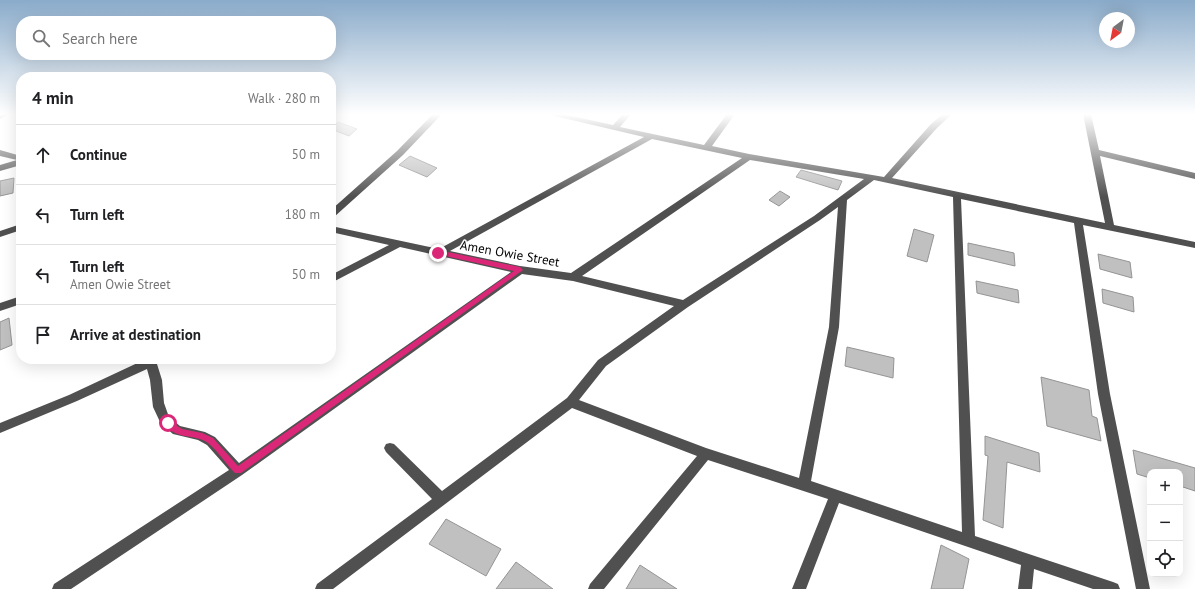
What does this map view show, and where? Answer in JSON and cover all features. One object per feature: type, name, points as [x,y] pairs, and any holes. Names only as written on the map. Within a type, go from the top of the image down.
[{"type":"street","points":[[336,211],[411,141]]},
{"type":"street","points":[[438,253],[641,141]]},
{"type":"street","points":[[682,141],[707,146],[749,157],[872,177],[956,196],[1195,245]]},
{"type":"street","points":[[707,146],[710,141]]},
{"type":"street","points":[[886,180],[920,141]]},
{"type":"street","points":[[1092,141],[1110,227]]},
{"type":"street","points":[[1094,152],[1195,176]]},
{"type":"street","points":[[0,153],[16,159]]},
{"type":"street","points":[[573,277],[749,157]]},
{"type":"street","points":[[0,168],[16,163]]},
{"type":"street","points":[[322,589],[571,402],[602,364],[684,304],[817,218],[872,177]]},
{"type":"street","points":[[956,196],[969,540]]},
{"type":"street","points":[[804,484],[834,327],[843,198]]},
{"type":"street","points":[[1078,221],[1104,394],[1143,589]]},
{"type":"street","points":[[0,234],[16,229]]},
{"type":"street","name":"Amen Owie Street","points":[[336,230],[520,270],[573,277],[684,304]]},
{"type":"street","points":[[336,276],[399,244]]},
{"type":"street","points":[[59,589],[238,471],[520,270]]},
{"type":"street","points":[[0,307],[16,302]]},
{"type":"street","points":[[0,428],[73,398],[147,364]]},
{"type":"street","points":[[154,364],[156,390],[160,411],[168,423],[180,432],[210,440],[238,471]]},
{"type":"street","points":[[571,402],[706,454],[804,484],[1113,589]]},
{"type":"street","points":[[390,448],[442,500]]},
{"type":"street","points":[[595,589],[706,454]]},
{"type":"street","points":[[799,589],[836,495]]},
{"type":"street","points":[[1025,589],[1028,560]]},
{"type":"building","points":[[410,156],[437,168],[427,177],[399,165]]},
{"type":"building","points":[[801,170],[842,181],[838,190],[796,177]]},
{"type":"building","points":[[14,178],[13,193],[0,196],[0,181]]},
{"type":"building","points":[[780,191],[790,197],[779,206],[769,200]]},
{"type":"building","points":[[914,229],[934,235],[927,262],[907,256]]},
{"type":"building","points":[[968,243],[1014,253],[1015,266],[968,255]]},
{"type":"building","points":[[1098,254],[1130,262],[1132,278],[1100,269]]},
{"type":"building","points":[[976,281],[1018,290],[1019,303],[977,293]]},
{"type":"building","points":[[1102,289],[1133,297],[1134,312],[1103,303]]},
{"type":"building","points":[[9,318],[12,345],[0,350],[0,322]]},
{"type":"building","points":[[847,347],[894,358],[893,378],[845,366]]},
{"type":"building","points":[[1041,377],[1089,390],[1092,416],[1097,418],[1101,441],[1047,426]]},
{"type":"building","points":[[985,436],[1039,453],[1040,472],[1007,462],[1003,528],[983,520],[988,456],[985,455]]},
{"type":"building","points":[[1133,450],[1195,468],[1195,491],[1183,487],[1183,469],[1147,469],[1147,477],[1137,474]]},
{"type":"building","points":[[446,519],[501,549],[486,576],[429,544]]},
{"type":"building","points":[[941,545],[969,559],[963,589],[931,589]]},
{"type":"building","points":[[516,562],[553,589],[496,589]]},
{"type":"building","points":[[640,565],[677,589],[626,589]]},
{"type":"route","points":[[168,423],[180,432],[210,440],[238,471],[520,270],[438,253]]}]
